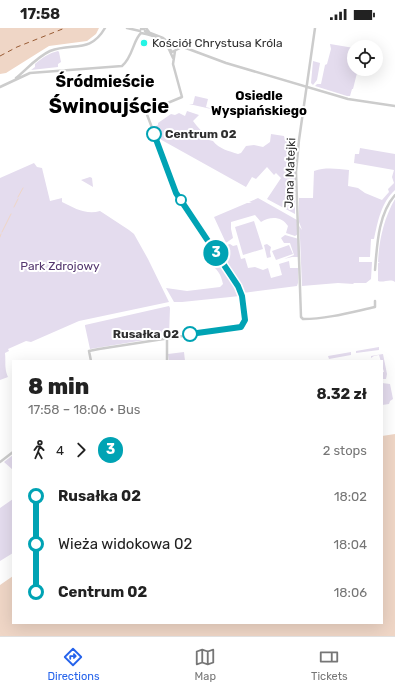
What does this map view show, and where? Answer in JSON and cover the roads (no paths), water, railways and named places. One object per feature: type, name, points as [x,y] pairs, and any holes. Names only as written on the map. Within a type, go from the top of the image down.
[{"type":"street","points":[[12,81],[40,57],[50,52],[85,46],[98,38],[105,28]]},
{"type":"street","points":[[127,28],[143,30],[167,43],[173,49],[173,64],[182,97],[146,112],[159,146]]},
{"type":"street","name":"Jana Matejki","points":[[315,28],[299,140],[296,172],[302,319],[323,318],[371,308]]},
{"type":"street","points":[[143,30],[149,34]]},
{"type":"street","points":[[136,42],[138,35],[143,30]]},
{"type":"street","points":[[0,87],[30,73],[119,66],[124,64],[141,36],[149,34]]},
{"type":"street","points":[[167,43],[230,65],[356,101],[395,106]]},
{"type":"street","points":[[167,43],[173,58]]},
{"type":"street","points":[[173,49],[178,46]]},
{"type":"street","points":[[173,49],[183,48]]},
{"type":"street","points":[[28,68],[30,73]]},
{"type":"street","points":[[375,270],[382,222],[387,207],[395,195]]},
{"type":"street","points":[[374,301],[375,307],[371,308],[374,301]]},
{"type":"street","points":[[91,360],[89,352],[241,327]]},
{"type":"street","points":[[167,338],[167,360]]},
{"type":"street","points":[[0,462],[12,453]]},
{"type":"waterway","points":[[18,197],[23,188]]},
{"type":"waterway","points":[[14,207],[18,199]]},
{"type":"waterway","points":[[2,232],[11,214]]},
{"type":"place","name":"Kościół Chrystusa Króla","points":[[144,43]]},
{"type":"place","name":"Centrum 02","points":[[154,134]]},
{"type":"place","name":"Rusałka 02","points":[[190,334]]},
{"type":"district","name":"Śródmieście","points":[[105,81]]},
{"type":"district","name":"Osiedle Wyspiańskiego","points":[[259,102]]},
{"type":"district","name":"Świnoujście","points":[[109,106]]},
{"type":"park label","name":"Park Zdrojowy","points":[[60,266]]}]
